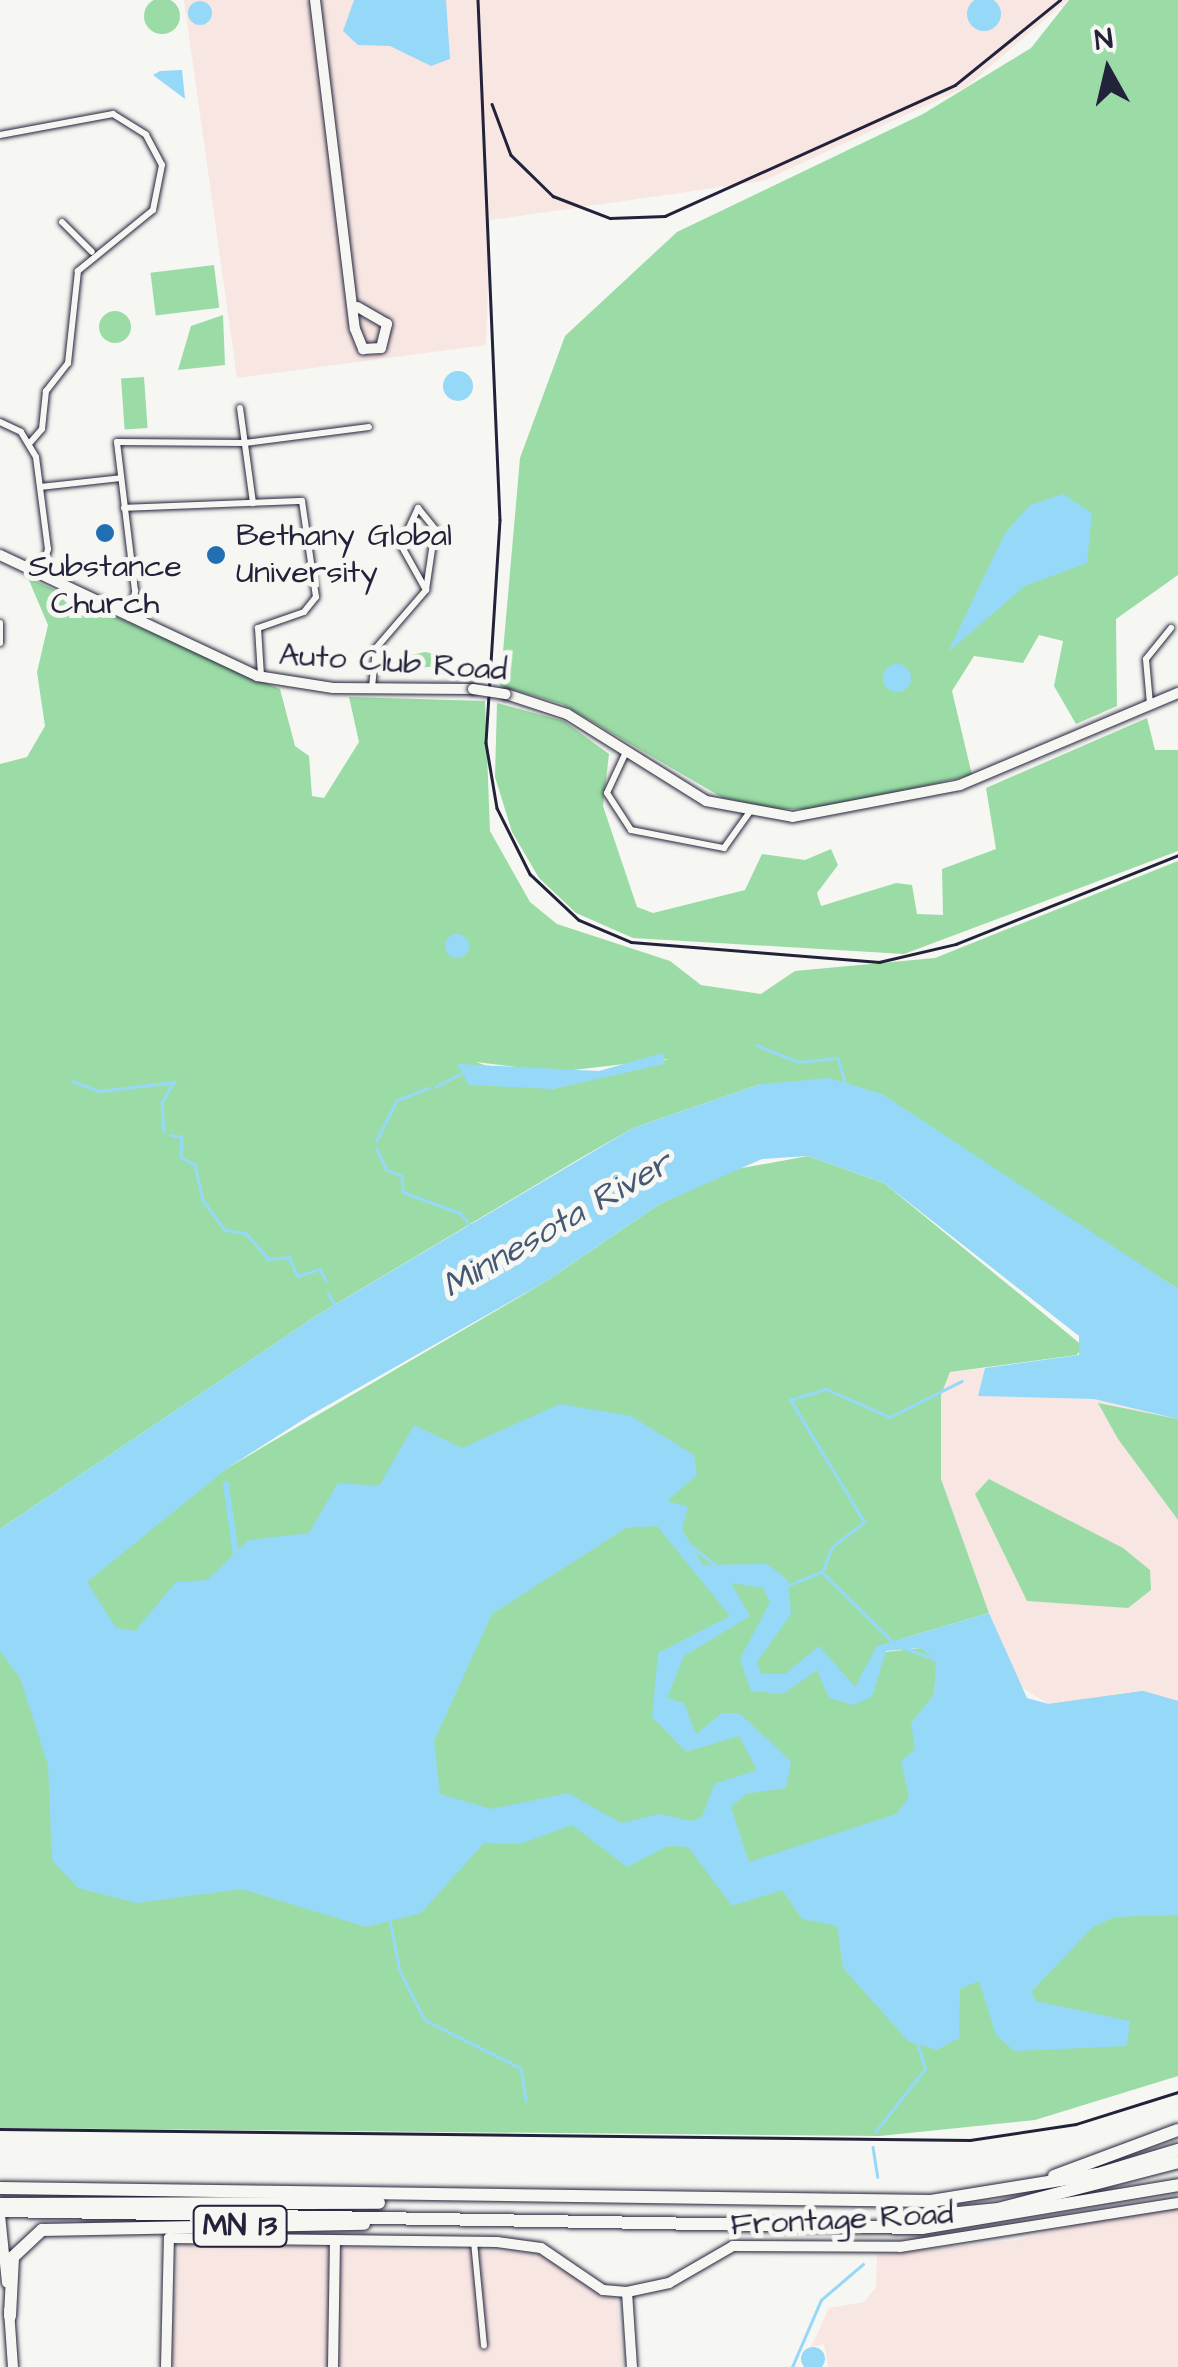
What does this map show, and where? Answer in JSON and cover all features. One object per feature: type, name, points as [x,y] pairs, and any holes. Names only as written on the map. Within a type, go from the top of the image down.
[{"type":"highway","points":[[1032,2185],[1178,2130]]},
{"type":"highway","name":"MN 13","points":[[0,2210],[536,2198],[872,2202],[1032,2185],[1178,2150]]},
{"type":"highway","name":"MN 13","points":[[10,2316],[13,2257],[30,2236],[55,2227],[537,2218],[799,2223],[998,2208],[1178,2162]]},
{"type":"highway","points":[[799,2223],[950,2227],[1178,2184]]},
{"type":"highway","points":[[0,2188],[536,2198]]},
{"type":"highway","points":[[0,2210],[537,2218]]},
{"type":"street","points":[[315,0],[357,307],[358,343],[381,348],[387,324],[357,307]]},
{"type":"street","points":[[0,135],[98,112],[146,135],[162,165],[160,195],[142,222],[92,252],[70,295],[68,362],[46,391],[42,429],[30,443]]},
{"type":"street","points":[[62,222],[92,252]]},
{"type":"street","points":[[240,408],[253,503]]},
{"type":"street","points":[[0,422],[30,443],[48,549],[40,574]]},
{"type":"street","points":[[129,618],[131,560],[117,442],[245,442],[369,427]]},
{"type":"street","points":[[40,487],[121,478]]},
{"type":"street","points":[[124,508],[302,501],[316,596],[304,612],[258,628],[261,677]]},
{"type":"street","points":[[372,689],[376,648],[426,590],[435,529],[418,508],[402,545],[426,590]]},
{"type":"street","name":"Auto Club Road","points":[[0,555],[261,677],[372,689],[472,689],[506,694],[567,714],[706,801],[749,813],[822,815],[960,785],[1178,693]]},
{"type":"street","points":[[0,643],[2,622]]},
{"type":"street","points":[[1150,706],[1146,659],[1170,628]]},
{"type":"street","points":[[626,752],[607,793],[630,830],[724,848],[749,813]]},
{"type":"street","name":"Frontage Road","points":[[627,2292],[670,2283],[734,2246],[900,2247],[1178,2203]]},
{"type":"street","points":[[0,2210],[10,2316]]},
{"type":"street","points":[[166,2367],[169,2238],[474,2242],[540,2248],[604,2290],[627,2292],[632,2367]]},
{"type":"street","points":[[333,2367],[335,2240]]},
{"type":"street","points":[[474,2242],[484,2346]]},
{"type":"street","name":"MN 13","points":[[10,2316],[13,2367]]},
{"type":"shaded area","points":[[184,0],[1068,0],[966,87],[763,181],[490,220],[486,345],[237,378]]},
{"type":"shaded area","points":[[985,1368],[978,1396],[1095,1399],[1178,1419],[1178,1701],[1143,1691],[1049,1704],[1014,1683],[941,1479],[941,1395],[950,1372]]},
{"type":"shaded area","points":[[1159,2204],[1178,2209],[1178,2367],[828,2367],[824,2344],[811,2347],[829,2308],[864,2302],[876,2287],[877,2255],[1017,2240]]},
{"type":"shaded area","points":[[179,2243],[537,2253],[617,2300],[623,2367],[170,2367]]},
{"type":"green space","points":[[162,-2],[175,3],[180,16],[175,29],[162,34],[149,29],[144,16],[149,3]]},
{"type":"green space","points":[[1069,0],[1178,0],[1178,575],[1116,619],[1117,706],[1076,724],[1054,686],[1063,641],[1039,635],[1023,663],[974,656],[952,691],[972,775],[823,809],[776,809],[723,798],[562,704],[500,686],[520,458],[565,336],[677,232],[923,114],[1031,48]]},
{"type":"green space","points":[[214,265],[219,308],[156,315],[150,273]]},
{"type":"green space","points":[[115,311],[126,316],[131,327],[126,338],[115,343],[104,338],[99,327],[104,316]]},
{"type":"green space","points":[[223,315],[225,365],[178,370],[191,326]]},
{"type":"green space","points":[[144,377],[148,428],[125,429],[121,379]]},
{"type":"green space","points":[[28,578],[280,689],[295,746],[309,756],[312,796],[324,798],[359,742],[349,697],[485,701],[490,831],[530,902],[557,924],[670,961],[701,985],[761,994],[795,971],[935,958],[1178,861],[1178,1289],[1105,1243],[1112,1296],[882,1094],[761,1084],[633,1128],[579,1159],[316,1316],[0,1529],[0,764],[27,757],[45,726],[37,672],[48,625]],"holes":[[[669,1059],[553,1089],[476,1062],[555,1072]]]},
{"type":"green space","points":[[425,652],[443,656],[443,666],[385,670],[387,660]]},
{"type":"green space","points":[[497,703],[564,721],[609,754],[603,806],[637,907],[653,913],[745,890],[762,854],[805,860],[831,849],[838,865],[817,893],[821,906],[896,883],[912,885],[917,914],[943,915],[942,869],[996,849],[986,788],[1147,718],[1155,750],[1178,750],[1178,851],[904,954],[633,938],[576,913],[539,878],[512,832],[495,777]]},
{"type":"green space","points":[[808,1156],[884,1183],[1083,1346],[1077,1355],[950,1372],[941,1395],[941,1479],[989,1613],[901,1639],[885,1652],[921,1648],[937,1660],[934,1695],[912,1723],[1143,1691],[1178,1701],[1178,2076],[1035,2120],[880,2136],[0,2128],[0,1631],[229,1467],[545,1282],[658,1205],[715,1173]]},
{"type":"green space","points":[[1098,1403],[1178,1419],[1178,1520],[1118,1439]]},
{"type":"green space","points":[[989,1479],[1123,1548],[1150,1570],[1151,1590],[1128,1608],[1027,1601],[975,1494]]},
{"type":"water","points":[[984,-3],[996,2],[1001,14],[996,26],[984,31],[972,26],[967,14],[972,2]]},
{"type":"water","points":[[354,0],[446,0],[450,59],[431,66],[390,46],[358,45],[343,31]]},
{"type":"water","points":[[200,1],[212,13],[200,25],[188,13]]},
{"type":"water","points":[[182,70],[185,99],[153,75],[160,71]]},
{"type":"water","points":[[458,371],[469,375],[473,386],[469,397],[458,401],[447,397],[443,386],[447,375]]},
{"type":"water","points":[[1063,494],[1092,513],[1087,563],[1025,586],[948,652],[1005,533],[1030,505]]},
{"type":"water","points":[[897,664],[907,668],[911,678],[907,688],[897,692],[887,688],[883,678],[887,668]]},
{"type":"water","points":[[457,934],[469,946],[457,958],[445,946]]},
{"type":"water","points":[[663,1053],[664,1064],[553,1089],[469,1085],[457,1064],[599,1071]]},
{"type":"water","name":"Minnesota River","points":[[829,1078],[882,1094],[1178,1289],[1178,1419],[1094,1399],[978,1396],[985,1368],[1079,1355],[1079,1336],[884,1183],[808,1156],[762,1159],[658,1205],[545,1282],[309,1416],[229,1467],[87,1582],[116,1628],[135,1631],[176,1582],[207,1580],[249,1540],[309,1533],[338,1483],[379,1486],[414,1425],[462,1448],[560,1404],[631,1416],[694,1455],[697,1475],[667,1501],[688,1507],[682,1529],[703,1565],[767,1564],[788,1580],[791,1614],[757,1662],[761,1674],[785,1674],[819,1646],[855,1687],[877,1646],[989,1613],[1027,1698],[1049,1704],[1143,1691],[1178,1701],[1178,1915],[1115,1917],[1093,1927],[1032,1991],[1035,2001],[1130,2021],[1127,2046],[1014,2051],[996,2035],[979,1981],[960,1989],[959,2038],[937,2050],[908,2041],[843,1968],[837,1926],[802,1919],[782,1890],[732,1906],[688,1847],[668,1846],[627,1867],[572,1825],[520,1844],[484,1843],[421,1913],[366,1927],[242,1889],[137,1903],[78,1888],[52,1860],[48,1765],[20,1678],[0,1651],[0,1529],[316,1316],[633,1128],[761,1084]],"holes":[[[657,1526],[730,1616],[658,1653],[652,1717],[686,1752],[739,1736],[757,1770],[714,1784],[702,1817],[691,1821],[659,1814],[621,1823],[568,1793],[491,1809],[440,1794],[434,1741],[492,1614],[626,1528]],[[731,1583],[763,1588],[770,1602],[740,1659],[751,1691],[783,1694],[817,1670],[829,1698],[853,1705],[872,1697],[886,1651],[920,1648],[936,1660],[934,1695],[911,1723],[915,1749],[901,1761],[909,1797],[896,1814],[749,1862],[731,1807],[746,1794],[786,1788],[791,1761],[739,1713],[722,1713],[696,1734],[684,1703],[667,1698],[684,1656],[750,1616]]]},
{"type":"water","points":[[813,2347],[825,2359],[813,2371],[801,2359]]},
{"type":"waterway","points":[[756,1045],[799,1062],[838,1058],[845,1081]]},
{"type":"waterway","points":[[435,1087],[460,1074]]},
{"type":"waterway","points":[[72,1081],[99,1091],[174,1082],[162,1103],[164,1131]]},
{"type":"waterway","points":[[376,1141],[397,1100],[429,1088]]},
{"type":"waterway","points":[[171,1135],[182,1137],[181,1157],[195,1165],[203,1200],[225,1230],[246,1233],[269,1259],[289,1257],[298,1276],[320,1269],[326,1281]]},
{"type":"waterway","points":[[377,1149],[387,1170],[402,1176],[403,1192],[460,1213],[472,1227]]},
{"type":"waterway","points":[[328,1293],[335,1304]]},
{"type":"waterway","points":[[789,1585],[822,1572],[832,1547],[864,1522],[790,1400],[826,1389],[890,1417],[962,1381]]},
{"type":"waterway","points":[[226,1484],[237,1562]]},
{"type":"waterway","points":[[690,1545],[719,1568]]},
{"type":"waterway","points":[[823,1573],[892,1641]]},
{"type":"waterway","points":[[898,1646],[937,1660]]},
{"type":"waterway","points":[[390,1920],[400,1971],[425,2020],[521,2068],[526,2101]]},
{"type":"waterway","points":[[875,2132],[925,2069],[917,2042]]},
{"type":"waterway","points":[[873,2147],[878,2177]]},
{"type":"waterway","points":[[792,2367],[821,2300],[863,2264]]},
{"type":"railway","points":[[478,0],[500,520],[486,743],[497,808],[530,874],[579,920],[631,942],[879,962],[956,944],[1178,855]]},
{"type":"railway","points":[[492,104],[511,155],[553,196],[610,218],[665,216],[955,85],[1060,0]]},
{"type":"railway","points":[[0,2129],[970,2140],[1076,2124],[1178,2092]]},
{"type":"place","name":"Substance Church","points":[[105,533]]},
{"type":"place","name":"Bethany Global University","points":[[216,555]]}]
